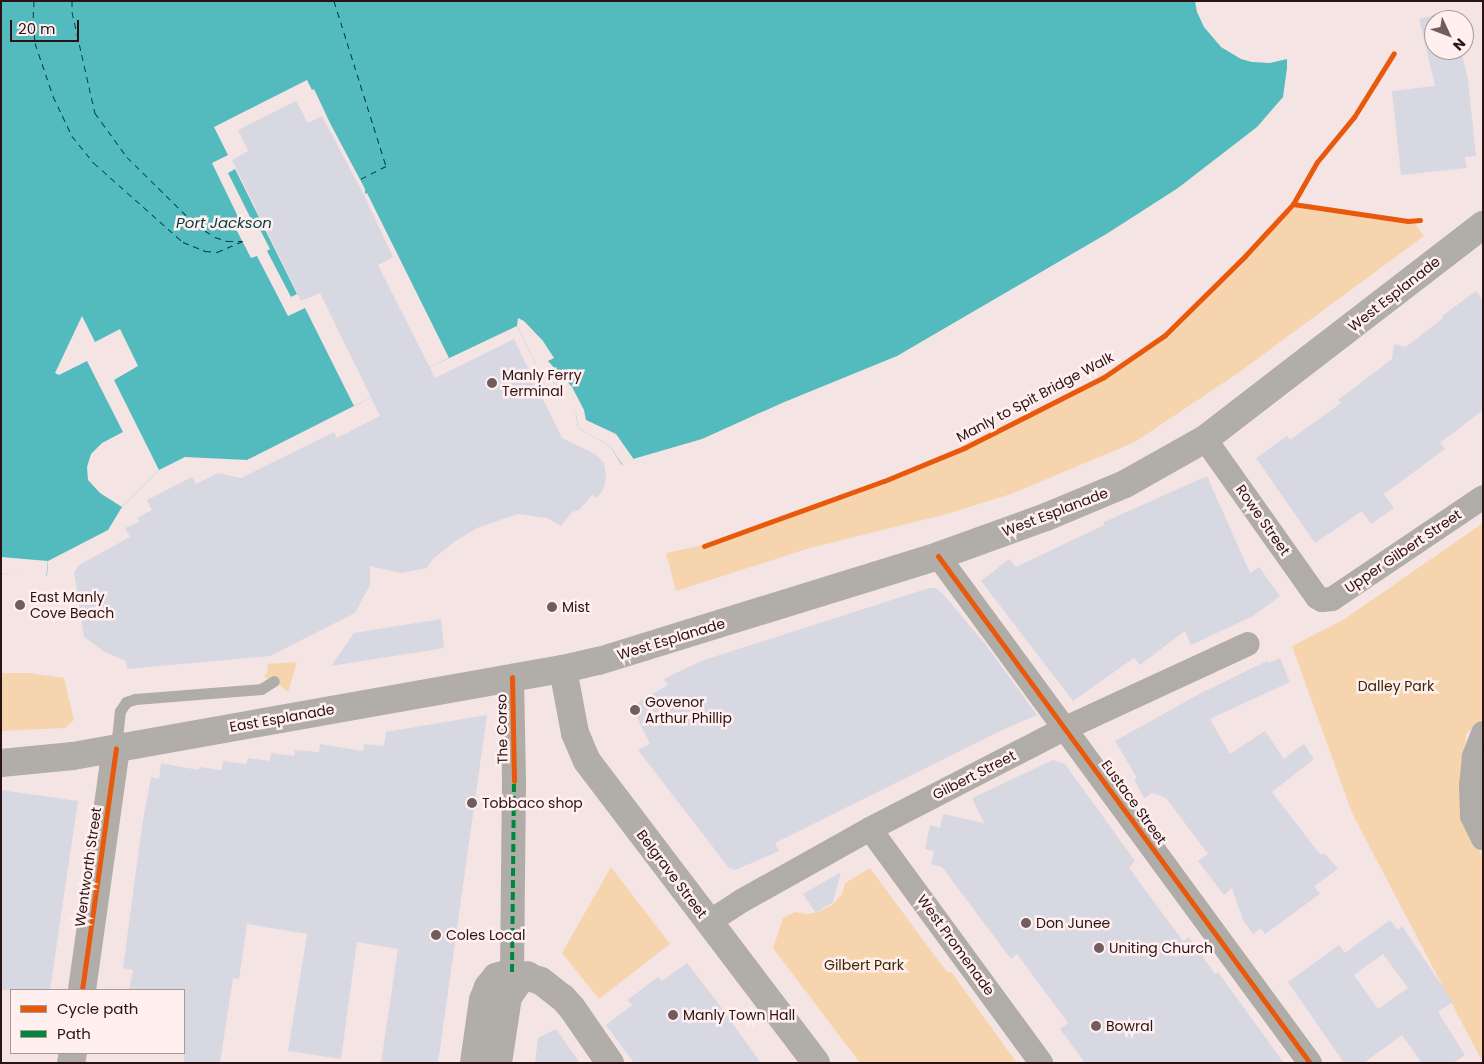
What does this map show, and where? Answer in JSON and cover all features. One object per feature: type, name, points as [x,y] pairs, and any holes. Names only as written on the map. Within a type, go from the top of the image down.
[{"type":"main road","name":"West Esplanade","points":[[563,669],[613,657],[938,556],[1046,517],[1125,484],[1206,439],[1483,226]]},
{"type":"main road","name":"East Esplanade","points":[[1,762],[64,757],[512,676],[563,669]]},
{"type":"main road","name":"Belgrave Street","points":[[563,669],[576,732],[587,761],[816,1063]]},
{"type":"main road","name":"Wentworth Street","points":[[82,989],[116,748]]},
{"type":"main road","points":[[474,1063],[483,1000],[488,987],[496,976],[520,973],[541,981],[572,1008],[610,1063]]},
{"type":"main road","points":[[498,1063],[508,997],[520,980],[520,973]]},
{"type":"street","name":"Rowe Street","points":[[1206,439],[1316,597],[1322,600]]},
{"type":"street","name":"Upper Gilbert Street","points":[[1322,600],[1332,599],[1483,497]]},
{"type":"street","name":"Eustace Street","points":[[938,556],[1310,1063]]},
{"type":"street","name":"Gilbert Street","points":[[709,922],[748,897],[870,829],[1066,728],[1248,644]]},
{"type":"street","name":"The Corso","points":[[512,676],[520,973]]},
{"type":"street","points":[[1483,733],[1474,757],[1472,786],[1472,816],[1483,839]]},
{"type":"street","name":"West Promenade","points":[[870,829],[1041,1063]]},
{"type":"lane","points":[[116,748],[120,710],[126,702],[135,699],[261,689],[274,681]]},
{"type":"green space","points":[[1293,204],[1413,221],[1424,236],[1238,373],[1135,442],[1011,494],[947,514],[810,548],[676,591],[666,553],[704,545],[884,481],[964,448],[1104,377],[1165,335]]},
{"type":"green space","name":"Dalley Park","points":[[1483,523],[1483,719],[1466,734],[1463,824],[1483,856],[1483,1063],[1352,813],[1292,646],[1343,620]]},
{"type":"green space","points":[[297,662],[288,692],[274,681],[264,677],[268,671],[267,664]]},
{"type":"green space","points":[[1,673],[29,673],[64,678],[74,720],[65,728],[1,731]]},
{"type":"green space","points":[[611,867],[670,944],[599,999],[562,953]]},
{"type":"green space","name":"Gilbert Park","points":[[870,868],[946,971],[952,973],[1017,1063],[860,1063],[773,948],[783,918],[795,912],[806,914],[818,912],[832,905],[842,894],[845,883]]},
{"type":"water","name":"Port Jackson","points":[[1,1],[1195,1],[1197,12],[1204,27],[1221,47],[1241,59],[1252,62],[1270,63],[1287,59],[1287,68],[1283,97],[1257,127],[1178,188],[1108,233],[897,356],[782,403],[702,439],[633,459],[622,465],[610,446],[578,428],[576,415],[569,399],[561,388],[540,373],[517,326],[441,362],[247,460],[185,457],[159,470],[122,507],[108,530],[48,561],[47,576],[1,573]]},
{"type":"pier","points":[[307,80],[312,90],[314,89],[365,189],[365,194],[367,193],[449,358],[354,406],[305,308],[288,316],[257,256],[251,258],[236,229],[242,225],[212,163],[228,155],[214,127]],"holes":[[[235,169],[297,294],[291,297],[267,251],[270,249],[255,220],[252,221],[228,173]]]},
{"type":"pier","points":[[82,316],[95,342],[120,329],[138,366],[114,380],[159,470],[122,507],[100,493],[88,480],[87,467],[91,454],[102,443],[123,432],[87,361],[59,375],[55,373]]},
{"type":"pier","points":[[518,318],[524,321],[543,341],[554,358],[548,361],[572,387],[584,410],[586,420],[616,434],[635,461],[624,467],[610,446],[578,428],[576,415],[561,388],[540,373],[517,326]]},
{"type":"pier","points":[[1,557],[48,561],[46,577],[1,573]]},
{"type":"building","points":[[1424,18],[1424,40],[1419,19]]},
{"type":"building","points":[[1429,60],[1463,60],[1468,80],[1476,156],[1465,157],[1467,168],[1401,175],[1392,91],[1435,86]]},
{"type":"building","name":"Manly Ferry Terminal","points":[[296,101],[308,123],[322,116],[365,197],[393,257],[378,265],[435,378],[514,339],[562,438],[595,454],[604,463],[606,476],[604,488],[597,498],[592,495],[579,510],[572,512],[561,526],[547,518],[517,514],[477,528],[454,542],[433,559],[427,568],[401,573],[370,566],[370,585],[355,613],[270,656],[127,669],[126,661],[105,652],[84,637],[74,573],[79,565],[130,537],[125,528],[139,522],[137,518],[152,510],[147,500],[192,477],[196,484],[218,473],[241,478],[334,432],[337,438],[380,416],[320,293],[301,301],[232,160],[248,151],[238,130]]},
{"type":"building","points":[[1476,291],[1483,300],[1483,410],[1440,443],[1445,449],[1384,494],[1394,508],[1371,524],[1362,511],[1315,543],[1256,458],[1287,436],[1290,440],[1341,403],[1338,400],[1392,359],[1394,344],[1406,347],[1443,318],[1442,316]]},
{"type":"building","points":[[1207,476],[1250,573],[1259,567],[1280,596],[1253,616],[1191,645],[1185,631],[1140,665],[1134,658],[1073,701],[981,581],[1009,559],[1016,567],[1104,525],[1104,522]]},
{"type":"building","points":[[929,588],[936,588],[943,594],[986,645],[1037,715],[1000,731],[775,843],[779,851],[735,870],[729,868],[638,750],[650,744],[635,713],[635,707],[640,701],[668,685],[664,679],[701,661]]},
{"type":"building","points":[[441,619],[444,648],[331,666],[354,633]]},
{"type":"building","points":[[1280,658],[1290,682],[1210,719],[1230,754],[1265,731],[1284,759],[1304,744],[1314,759],[1272,792],[1321,855],[1324,853],[1338,869],[1314,886],[1320,894],[1265,934],[1261,928],[1253,934],[1243,920],[1232,888],[1224,895],[1198,861],[1208,854],[1166,798],[1152,793],[1144,798],[1134,780],[1137,778],[1115,741],[1201,693],[1267,661],[1269,663]]},
{"type":"building","points":[[487,715],[438,1063],[381,1063],[398,949],[357,942],[341,1059],[288,1051],[307,934],[247,924],[239,979],[233,978],[220,1063],[184,1063],[185,989],[129,989],[133,970],[123,968],[142,826],[151,777],[159,779],[161,763],[198,770],[199,767],[222,770],[223,761],[246,764],[248,758],[270,761],[271,753],[294,756],[295,750],[319,752],[320,744],[363,751],[364,744],[384,746],[386,732]]},
{"type":"building","points":[[1053,760],[1065,764],[1135,861],[1129,868],[1183,941],[1189,937],[1215,974],[1218,972],[1284,1063],[1085,1063],[1060,1029],[1068,1023],[1017,954],[1011,959],[942,867],[931,864],[934,851],[925,849],[930,825],[940,828],[943,814],[984,823],[972,798]]},
{"type":"building","points":[[1,790],[78,801],[50,989],[1,990]]},
{"type":"building","points":[[841,872],[833,902],[816,913],[803,894]]},
{"type":"building","points":[[1390,920],[1398,930],[1402,926],[1453,1002],[1438,1012],[1465,1055],[1453,1063],[1422,1063],[1402,1035],[1364,1063],[1344,1063],[1288,982],[1339,945],[1345,953]],"holes":[[[1383,954],[1408,988],[1378,1009],[1354,975]]]},
{"type":"building","name":"Manly Town Hall","points":[[687,963],[761,1063],[634,1063],[606,1025],[632,1005],[627,1000],[658,977],[662,981]]},
{"type":"building","points":[[556,1029],[580,1063],[535,1063],[538,1038]]},
{"type":"ferry route","points":[[34,1],[33,23],[35,43],[53,96],[72,136],[94,163],[183,242],[205,251],[217,252],[243,241]]},
{"type":"ferry route","points":[[72,1],[72,12],[95,113],[127,157],[196,225],[215,237],[227,241],[242,241]]},
{"type":"ferry route","points":[[334,1],[386,166],[360,179]]},
{"type":"marked path","points":[[512,972],[514,777]]},
{"type":"cycle path","name":"Manly to Spit Bridge Walk","points":[[704,546],[884,481],[964,448],[1104,377],[1165,335],[1245,256],[1293,204],[1317,162],[1354,117],[1394,53]]},
{"type":"cycle path","points":[[1293,204],[1408,221],[1420,220]]},
{"type":"cycle path","points":[[938,556],[1310,1063]]},
{"type":"cycle path","points":[[512,677],[514,781]]},
{"type":"cycle path","points":[[82,989],[116,748]]},
{"type":"place","name":"Manly Ferry Terminal","points":[[492,383]]},
{"type":"place","name":"East Manly Cove Beach","points":[[20,605]]},
{"type":"place","name":"Mist","points":[[552,607]]},
{"type":"place","name":"Govenor Arthur Phillip","points":[[635,710]]},
{"type":"place","name":"Tobbaco shop","points":[[472,803]]},
{"type":"place","name":"Don Junee","points":[[1026,923]]},
{"type":"place","name":"Coles Local","points":[[436,935]]},
{"type":"place","name":"Uniting Church","points":[[1099,948]]},
{"type":"place","name":"Manly Town Hall","points":[[673,1015]]},
{"type":"place","name":"Bowral","points":[[1096,1026]]}]
